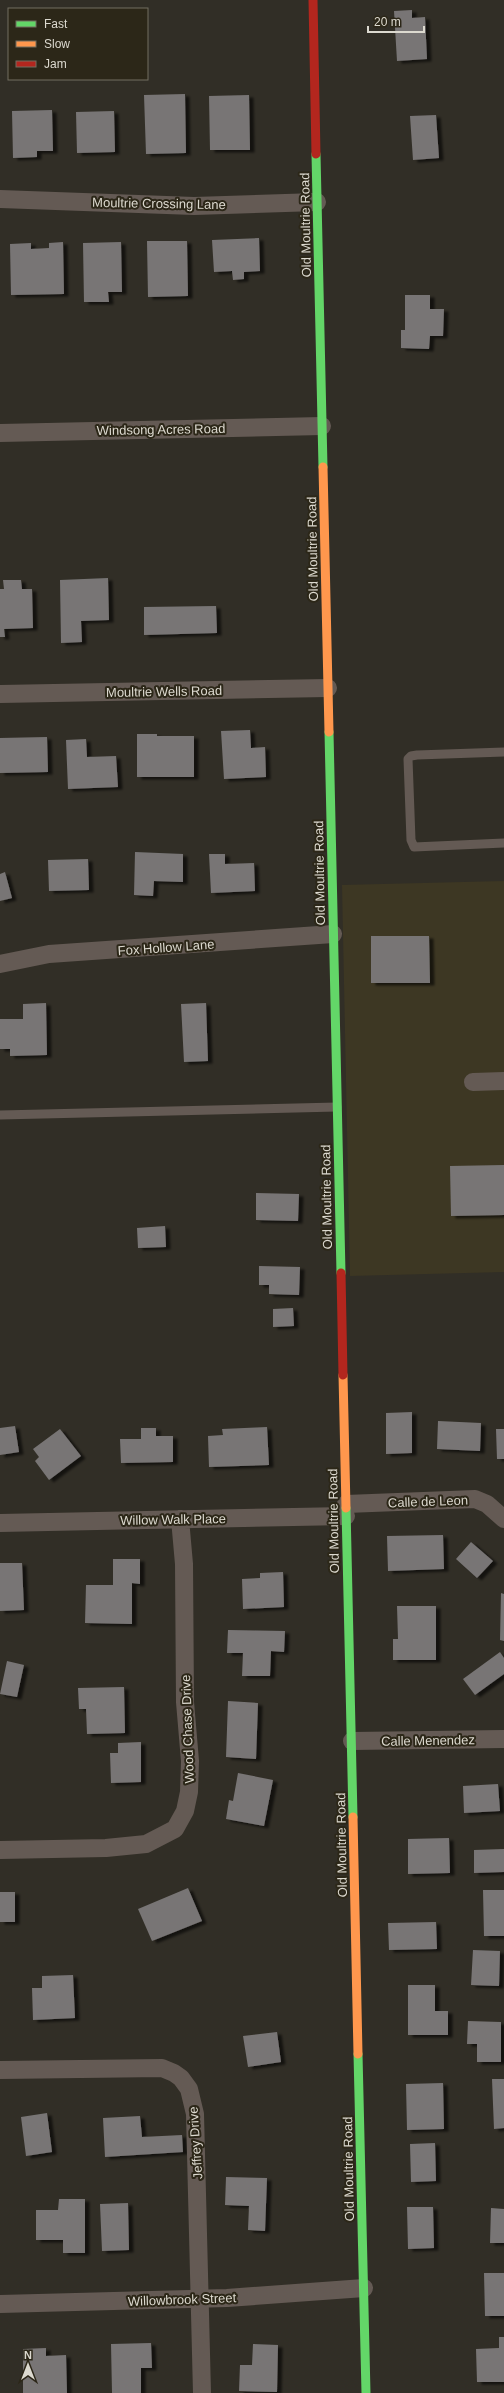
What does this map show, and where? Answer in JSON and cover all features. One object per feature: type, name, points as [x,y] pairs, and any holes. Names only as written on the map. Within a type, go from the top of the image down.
[{"type":"main road","name":"Old Moultrie Road","points":[[313,0],[366,2393]]},
{"type":"street","name":"Moultrie Crossing Lane","points":[[0,199],[194,206],[317,202]]},
{"type":"street","name":"Windsong Acres Road","points":[[0,432],[322,426]]},
{"type":"street","name":"Moultrie Wells Road","points":[[0,694],[328,688]]},
{"type":"street","name":"Fox Hollow Lane","points":[[0,964],[49,954],[333,934]]},
{"type":"street","points":[[473,1082],[504,1081]]},
{"type":"street","name":"Calle de Leon","points":[[346,1510],[475,1499],[487,1504],[504,1519]]},
{"type":"street","name":"Willow Walk Place","points":[[0,1523],[180,1519],[346,1510]]},
{"type":"street","name":"Wood Chase Drive","points":[[0,1850],[106,1848],[146,1844],[175,1829],[185,1811],[189,1792],[190,1761],[186,1702],[184,1564],[180,1519]]},
{"type":"street","name":"Calle Menendez","points":[[352,1741],[504,1739]]},
{"type":"street","name":"Jeffrey Drive","points":[[0,2070],[162,2068],[181,2078],[189,2089],[196,2114],[202,2393]]},
{"type":"street","name":"Willowbrook Street","points":[[0,2304],[200,2299],[364,2288]]},
{"type":"lane","points":[[504,752],[423,754],[411,756],[408,759],[411,840],[414,847],[504,843]]},
{"type":"lane","points":[[0,1115],[337,1108]]},
{"type":"shaded area","points":[[504,881],[504,1272],[350,1276],[342,885]]},
{"type":"building","points":[[412,10],[412,18],[425,17],[427,59],[397,61],[394,11]]},
{"type":"building","points":[[185,94],[186,153],[146,154],[144,95]]},
{"type":"building","points":[[249,95],[250,150],[210,150],[209,96]]},
{"type":"building","points":[[52,110],[53,151],[37,151],[37,157],[13,158],[12,111]]},
{"type":"building","points":[[114,111],[115,152],[77,153],[76,112]]},
{"type":"building","points":[[436,115],[439,158],[413,160],[410,116]]},
{"type":"building","points":[[259,238],[260,271],[244,272],[244,279],[233,280],[232,271],[214,272],[212,240]]},
{"type":"building","points":[[147,241],[187,241],[188,296],[148,297]]},
{"type":"building","points":[[63,242],[64,294],[11,295],[10,244],[31,243],[31,249],[49,248],[49,243]]},
{"type":"building","points":[[121,242],[122,292],[108,292],[109,302],[84,302],[83,243]]},
{"type":"building","points":[[405,295],[430,295],[430,309],[444,309],[443,336],[430,336],[429,349],[401,348],[401,330],[405,330]]},
{"type":"building","points":[[108,578],[109,620],[81,621],[82,642],[61,643],[60,580]]},
{"type":"building","points":[[3,580],[21,580],[22,589],[32,589],[33,628],[4,629],[5,637],[0,637],[0,589],[4,589]]},
{"type":"building","points":[[216,606],[217,633],[144,635],[144,607]]},
{"type":"building","points":[[250,730],[251,748],[265,747],[266,777],[224,779],[221,731]]},
{"type":"building","points":[[137,734],[157,734],[157,736],[194,736],[194,777],[137,777]]},
{"type":"building","points":[[47,737],[48,772],[0,773],[0,738]]},
{"type":"building","points":[[86,739],[87,757],[116,756],[118,787],[68,789],[66,740]]},
{"type":"building","points":[[135,852],[183,854],[183,882],[154,881],[153,896],[134,895]]},
{"type":"building","points":[[209,854],[225,854],[225,864],[254,863],[255,891],[211,893]]},
{"type":"building","points":[[88,859],[89,890],[49,891],[48,860]]},
{"type":"building","points":[[5,872],[12,898],[0,901],[0,874]]},
{"type":"building","points":[[371,936],[429,936],[430,983],[371,983]]},
{"type":"building","points":[[46,1003],[47,1055],[10,1056],[10,1049],[0,1049],[0,1019],[23,1019],[23,1004]]},
{"type":"building","points":[[206,1003],[208,1061],[184,1062],[181,1004]]},
{"type":"building","points":[[504,1165],[504,1215],[451,1216],[450,1166]]},
{"type":"building","points":[[256,1193],[299,1194],[298,1221],[256,1220]]},
{"type":"building","points":[[165,1226],[166,1247],[138,1248],[137,1228]]},
{"type":"building","points":[[259,1266],[300,1267],[299,1295],[269,1294],[269,1285],[259,1285]]},
{"type":"building","points":[[293,1308],[294,1326],[273,1327],[273,1309]]},
{"type":"building","points":[[412,1412],[412,1453],[386,1454],[386,1413]]},
{"type":"building","points":[[438,1421],[481,1423],[480,1451],[437,1449]]},
{"type":"building","points":[[15,1426],[19,1452],[0,1455],[0,1428]]},
{"type":"building","points":[[267,1427],[269,1465],[209,1467],[208,1436],[223,1435],[222,1429]]},
{"type":"building","points":[[141,1428],[156,1428],[156,1436],[173,1436],[173,1462],[121,1463],[120,1439],[141,1439]]},
{"type":"building","points":[[60,1429],[81,1456],[49,1480],[35,1461],[39,1457],[33,1449]]},
{"type":"building","points":[[496,1429],[504,1429],[504,1459],[497,1459]]},
{"type":"building","points":[[443,1535],[444,1569],[388,1571],[387,1536]]},
{"type":"building","points":[[471,1542],[493,1561],[477,1578],[456,1559]]},
{"type":"building","points":[[113,1559],[140,1559],[140,1584],[132,1583],[132,1624],[85,1623],[86,1585],[113,1585]]},
{"type":"building","points":[[0,1563],[22,1563],[24,1610],[0,1611]]},
{"type":"building","points":[[283,1572],[284,1607],[243,1609],[242,1579],[260,1578],[260,1573]]},
{"type":"building","points":[[501,1593],[504,1594],[504,1641],[500,1640]]},
{"type":"building","points":[[397,1606],[436,1606],[436,1660],[393,1660],[393,1639],[398,1639]]},
{"type":"building","points":[[228,1630],[285,1631],[284,1652],[271,1651],[270,1676],[242,1676],[243,1653],[227,1653]]},
{"type":"building","points":[[500,1652],[504,1658],[504,1674],[475,1695],[463,1679]]},
{"type":"building","points":[[7,1661],[24,1665],[17,1697],[0,1694]]},
{"type":"building","points":[[124,1687],[125,1733],[87,1734],[86,1709],[79,1709],[78,1688]]},
{"type":"building","points":[[228,1701],[258,1703],[256,1759],[226,1757]]},
{"type":"building","points":[[141,1742],[141,1782],[111,1783],[110,1753],[118,1753],[118,1743]]},
{"type":"building","points":[[238,1773],[273,1780],[264,1826],[226,1819],[229,1800],[233,1801]]},
{"type":"building","points":[[498,1784],[500,1811],[464,1813],[463,1786]]},
{"type":"building","points":[[449,1838],[450,1873],[408,1874],[408,1839]]},
{"type":"building","points":[[504,1849],[504,1872],[474,1873],[474,1850]]},
{"type":"building","points":[[188,1888],[202,1921],[152,1941],[138,1909]]},
{"type":"building","points":[[483,1890],[504,1890],[504,1936],[484,1936]]},
{"type":"building","points":[[0,1892],[15,1892],[15,1922],[0,1922]]},
{"type":"building","points":[[436,1922],[437,1949],[389,1950],[388,1923]]},
{"type":"building","points":[[473,1950],[500,1951],[499,1986],[471,1985]]},
{"type":"building","points":[[73,1975],[75,2018],[33,2020],[32,1988],[42,1988],[42,1976]]},
{"type":"building","points":[[408,1985],[435,1985],[435,2011],[448,2011],[448,2035],[408,2035]]},
{"type":"building","points":[[468,2021],[501,2022],[501,2062],[477,2062],[477,2044],[467,2044]]},
{"type":"building","points":[[277,2032],[281,2062],[248,2067],[243,2036]]},
{"type":"building","points":[[492,2079],[504,2079],[504,2128],[494,2129]]},
{"type":"building","points":[[443,2083],[444,2129],[407,2130],[406,2084]]},
{"type":"building","points":[[47,2113],[52,2152],[26,2156],[21,2117]]},
{"type":"building","points":[[140,2116],[142,2137],[182,2135],[183,2152],[105,2157],[103,2118]]},
{"type":"building","points":[[435,2143],[436,2181],[411,2182],[410,2144]]},
{"type":"building","points":[[226,2177],[267,2178],[265,2231],[248,2230],[249,2206],[225,2205]]},
{"type":"building","points":[[59,2199],[85,2199],[85,2253],[63,2253],[63,2240],[36,2240],[36,2210],[58,2210]]},
{"type":"building","points":[[128,2203],[129,2250],[102,2251],[100,2204]]},
{"type":"building","points":[[407,2207],[433,2207],[434,2248],[408,2249]]},
{"type":"building","points":[[491,2208],[504,2209],[504,2243],[490,2243]]},
{"type":"building","points":[[484,2273],[504,2273],[504,2316],[485,2316]]},
{"type":"building","points":[[499,2337],[504,2337],[504,2382],[477,2382],[476,2349],[499,2348]]},
{"type":"building","points":[[151,2343],[152,2368],[141,2368],[141,2393],[112,2393],[111,2344]]},
{"type":"building","points":[[253,2344],[278,2345],[277,2392],[239,2391],[240,2365],[252,2365]]},
{"type":"building","points":[[46,2348],[46,2356],[66,2355],[67,2393],[23,2393],[23,2349]]},
{"type":"traffic: fast","points":[[316,154],[323,467]]},
{"type":"traffic: fast","points":[[329,732],[341,1273]]},
{"type":"traffic: fast","points":[[346,1508],[353,1817]]},
{"type":"traffic: fast","points":[[358,2054],[366,2393]]},
{"type":"traffic: slow","points":[[323,467],[329,732]]},
{"type":"traffic: slow","points":[[343,1375],[346,1508]]},
{"type":"traffic: slow","points":[[353,1817],[358,2054]]},
{"type":"traffic: jam","points":[[313,0],[316,154]]},
{"type":"traffic: jam","points":[[341,1273],[343,1375]]}]
